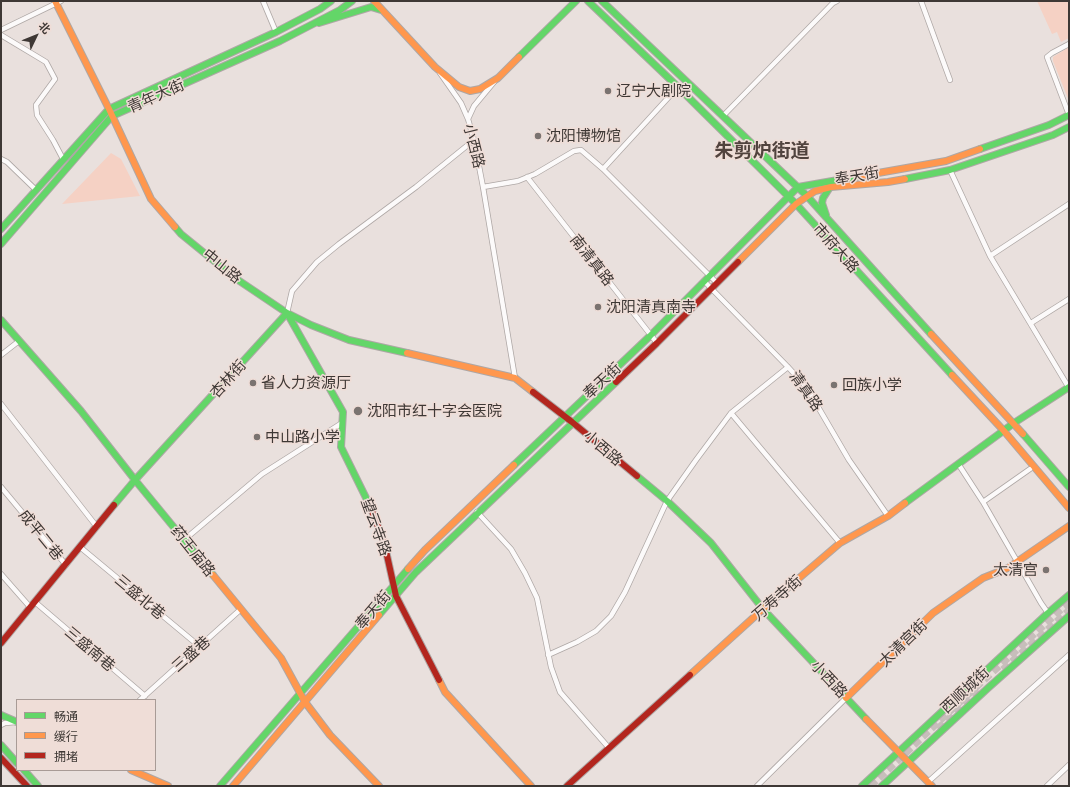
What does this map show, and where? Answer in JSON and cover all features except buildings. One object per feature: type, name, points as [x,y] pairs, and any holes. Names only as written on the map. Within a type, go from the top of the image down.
[{"type":"main road","name":"青年大街","points":[[1,229],[62,159],[109,109],[276,32],[320,9],[331,1]]},
{"type":"main road","name":"青年大街","points":[[1,244],[112,116],[312,26],[340,10],[352,1]]},
{"type":"main road","points":[[374,1],[435,67],[459,87],[470,91],[480,89],[498,78],[576,1]]},
{"type":"main road","name":"市府大路","points":[[588,1],[678,87],[796,204],[1004,431],[1069,508]]},
{"type":"main road","name":"市府大路","points":[[602,1],[807,196],[956,363],[1014,423],[1069,487]]},
{"type":"main road","name":"中山路","points":[[57,2],[151,199],[181,234],[235,278],[287,313],[310,325],[349,340],[515,378]]},
{"type":"main road","points":[[312,26],[371,7],[382,11]]},
{"type":"main road","name":"奉天街","points":[[220,786],[380,604],[393,586],[425,550],[650,336],[798,187],[946,161],[1049,125],[1069,115]]},
{"type":"main road","name":"奉天街","points":[[233,786],[416,572],[477,512],[656,344],[796,204],[816,191],[831,187],[888,182],[950,170],[1053,135],[1069,127]]},
{"type":"main road","points":[[827,218],[822,203],[823,198],[831,187]]},
{"type":"main road","name":"望云寺路","points":[[287,313],[343,412],[341,447],[374,515],[384,542],[396,596],[445,692],[531,786]]},
{"type":"main road","name":"杏林街","points":[[1,643],[135,480],[287,313]]},
{"type":"main road","name":"药王庙路","points":[[1,320],[82,411],[135,480],[281,658],[304,702],[330,734],[378,786]]},
{"type":"main road","name":"小西路","points":[[515,378],[572,422],[667,501],[711,543],[763,609],[846,698],[930,784]]},
{"type":"main road","name":"万寿寺街","points":[[567,786],[763,609],[840,543],[888,516],[1014,423],[1069,387]]},
{"type":"main road","name":"太清宫街","points":[[846,698],[933,613],[983,578],[1008,568],[1017,560],[1069,526]]},
{"type":"main road","name":"西顺城街","points":[[862,786],[1069,595]]},
{"type":"main road","name":"西顺城街","points":[[882,786],[1069,616]]},
{"type":"main road","points":[[1,715],[16,722]]},
{"type":"main road","points":[[1,745],[16,762]]},
{"type":"main road","points":[[1,758],[27,786]]},
{"type":"main road","points":[[25,771],[38,786]]},
{"type":"main road","points":[[134,771],[168,786]]},
{"type":"street","points":[[263,1],[276,32]]},
{"type":"street","points":[[723,116],[833,3],[838,1]]},
{"type":"street","points":[[921,1],[950,80]]},
{"type":"street","points":[[1,30],[57,2]]},
{"type":"street","points":[[1,35],[46,62],[55,79],[36,105],[37,115],[53,140],[62,159]]},
{"type":"street","points":[[1069,44],[1052,53],[1047,58],[1069,115]]},
{"type":"street","name":"小西路","points":[[435,67],[461,103],[468,119],[474,140],[515,378]]},
{"type":"street","points":[[468,119],[474,106],[498,78]]},
{"type":"street","points":[[603,169],[678,87]]},
{"type":"street","name":"杏林街","points":[[287,313],[292,291],[317,262],[416,187],[474,140]]},
{"type":"street","points":[[483,186],[518,181],[535,174],[574,151],[581,150],[603,169],[717,283]]},
{"type":"street","points":[[1,159],[7,162],[36,190]]},
{"type":"street","points":[[950,170],[990,256],[1069,387]]},
{"type":"street","name":"南清真路","points":[[527,177],[656,344]]},
{"type":"street","points":[[990,256],[1069,204]]},
{"type":"street","name":"清真路","points":[[704,281],[788,366],[807,388],[849,460],[888,516]]},
{"type":"street","points":[[1031,323],[1069,299]]},
{"type":"street","points":[[1,355],[19,341]]},
{"type":"street","points":[[548,655],[577,642],[596,631],[611,616],[625,592],[667,501],[731,413],[788,366]]},
{"type":"street","points":[[1,404],[97,527]]},
{"type":"street","points":[[731,413],[840,543]]},
{"type":"street","points":[[184,540],[262,474],[342,423]]},
{"type":"street","points":[[959,464],[1048,613]]},
{"type":"street","points":[[983,502],[1030,469]]},
{"type":"street","name":"成平二巷","points":[[1,487],[66,565]]},
{"type":"street","points":[[477,512],[511,549],[525,572],[537,598],[548,655],[560,692],[609,748]]},
{"type":"street","name":"三盛北巷","points":[[80,547],[199,646]]},
{"type":"street","name":"三盛南巷","points":[[1,574],[32,605],[145,696]]},
{"type":"street","name":"三盛巷","points":[[141,699],[241,609]]},
{"type":"street","points":[[930,784],[1069,655]]},
{"type":"street","name":"太清宫街","points":[[757,786],[846,698]]},
{"type":"street","points":[[1,725],[16,722]]},
{"type":"street","points":[[1047,786],[1069,765]]},
{"type":"shaded area","points":[[1037,1],[1069,1],[1069,38],[1061,42],[1057,32],[1052,34]]},
{"type":"shaded area","points":[[1069,47],[1069,101],[1053,61],[1053,57]]},
{"type":"shaded area","points":[[111,153],[121,159],[140,196],[62,204]]},
{"type":"tunnel","points":[[870,786],[944,716],[1069,603]]},
{"type":"tunnel","points":[[1003,670],[1069,611]]},
{"type":"tunnel","points":[[938,729],[981,690]]},
{"type":"traffic: fast","points":[[1,229],[109,109],[276,32],[320,9],[331,1]]},
{"type":"traffic: fast","points":[[1,244],[112,116],[280,41],[340,10],[352,1]]},
{"type":"traffic: fast","points":[[519,57],[576,1]]},
{"type":"traffic: fast","points":[[588,1],[678,87],[796,204],[952,375]]},
{"type":"traffic: fast","points":[[602,1],[807,196],[931,334]]},
{"type":"traffic: fast","points":[[319,23],[371,7],[381,10]]},
{"type":"traffic: fast","points":[[980,149],[1049,125],[1069,115]]},
{"type":"traffic: fast","points":[[905,179],[950,170],[1053,135],[1069,127]]},
{"type":"traffic: fast","points":[[514,465],[650,336],[798,187],[861,176]]},
{"type":"traffic: fast","points":[[826,215],[822,203],[823,198],[830,187]]},
{"type":"traffic: fast","points":[[175,227],[181,234],[235,278],[287,313],[311,325],[349,340],[407,353]]},
{"type":"traffic: fast","points":[[114,505],[287,313],[343,412],[341,447],[370,506]]},
{"type":"traffic: fast","points":[[1,320],[81,411],[213,575]]},
{"type":"traffic: fast","points":[[379,615],[416,572],[616,382]]},
{"type":"traffic: fast","points":[[905,503],[1014,423],[1069,387]]},
{"type":"traffic: fast","points":[[1023,434],[1069,487]]},
{"type":"traffic: fast","points":[[637,476],[667,501],[711,543],[763,609],[866,719]]},
{"type":"traffic: fast","points":[[220,786],[408,569]]},
{"type":"traffic: fast","points":[[862,786],[1069,595]]},
{"type":"traffic: fast","points":[[882,786],[988,688],[1069,616]]},
{"type":"traffic: fast","points":[[1,715],[16,722]]},
{"type":"traffic: fast","points":[[1,745],[16,762]]},
{"type":"traffic: fast","points":[[25,771],[38,786]]},
{"type":"traffic: slow","points":[[55,1],[109,109],[151,199],[175,227]]},
{"type":"traffic: slow","points":[[374,1],[435,67],[459,87],[470,91],[480,89],[498,78],[519,57]]},
{"type":"traffic: slow","points":[[861,176],[946,161],[980,149]]},
{"type":"traffic: slow","points":[[738,262],[796,204],[815,191],[831,187],[905,179]]},
{"type":"traffic: slow","points":[[931,334],[1023,434]]},
{"type":"traffic: slow","points":[[407,353],[515,378],[533,392]]},
{"type":"traffic: slow","points":[[952,375],[1004,431],[1069,508]]},
{"type":"traffic: slow","points":[[408,569],[425,550],[514,465]]},
{"type":"traffic: slow","points":[[690,675],[763,609],[840,543],[888,516],[905,503]]},
{"type":"traffic: slow","points":[[846,698],[933,613],[983,578],[1008,568],[1069,526]]},
{"type":"traffic: slow","points":[[213,575],[281,658],[305,702],[330,735],[379,786]]},
{"type":"traffic: slow","points":[[233,786],[379,615]]},
{"type":"traffic: slow","points":[[439,680],[445,692],[531,786]]},
{"type":"traffic: slow","points":[[866,719],[932,786]]},
{"type":"traffic: slow","points":[[133,771],[168,786]]},
{"type":"traffic: jam","points":[[616,382],[738,262]]},
{"type":"traffic: jam","points":[[533,392],[637,476]]},
{"type":"traffic: jam","points":[[1,643],[114,505]]},
{"type":"traffic: jam","points":[[370,506],[384,542],[396,596],[439,680]]},
{"type":"traffic: jam","points":[[567,786],[690,675]]},
{"type":"traffic: jam","points":[[1,758],[27,786]]},
{"type":"place","name":"辽宁大剧院","points":[[608,91]]},
{"type":"place","name":"沈阳博物馆","points":[[538,136]]},
{"type":"place","name":"沈阳清真南寺","points":[[598,307]]},
{"type":"place","name":"省人力资源厅","points":[[253,383]]},
{"type":"place","name":"回族小学","points":[[834,385]]},
{"type":"place","name":"沈阳市红十字会医院","points":[[358,411]]},
{"type":"place","name":"中山路小学","points":[[257,437]]},
{"type":"place","name":"太清宫","points":[[1046,570]]},
{"type":"district","name":"朱剪炉街道","points":[[762,151]]}]
